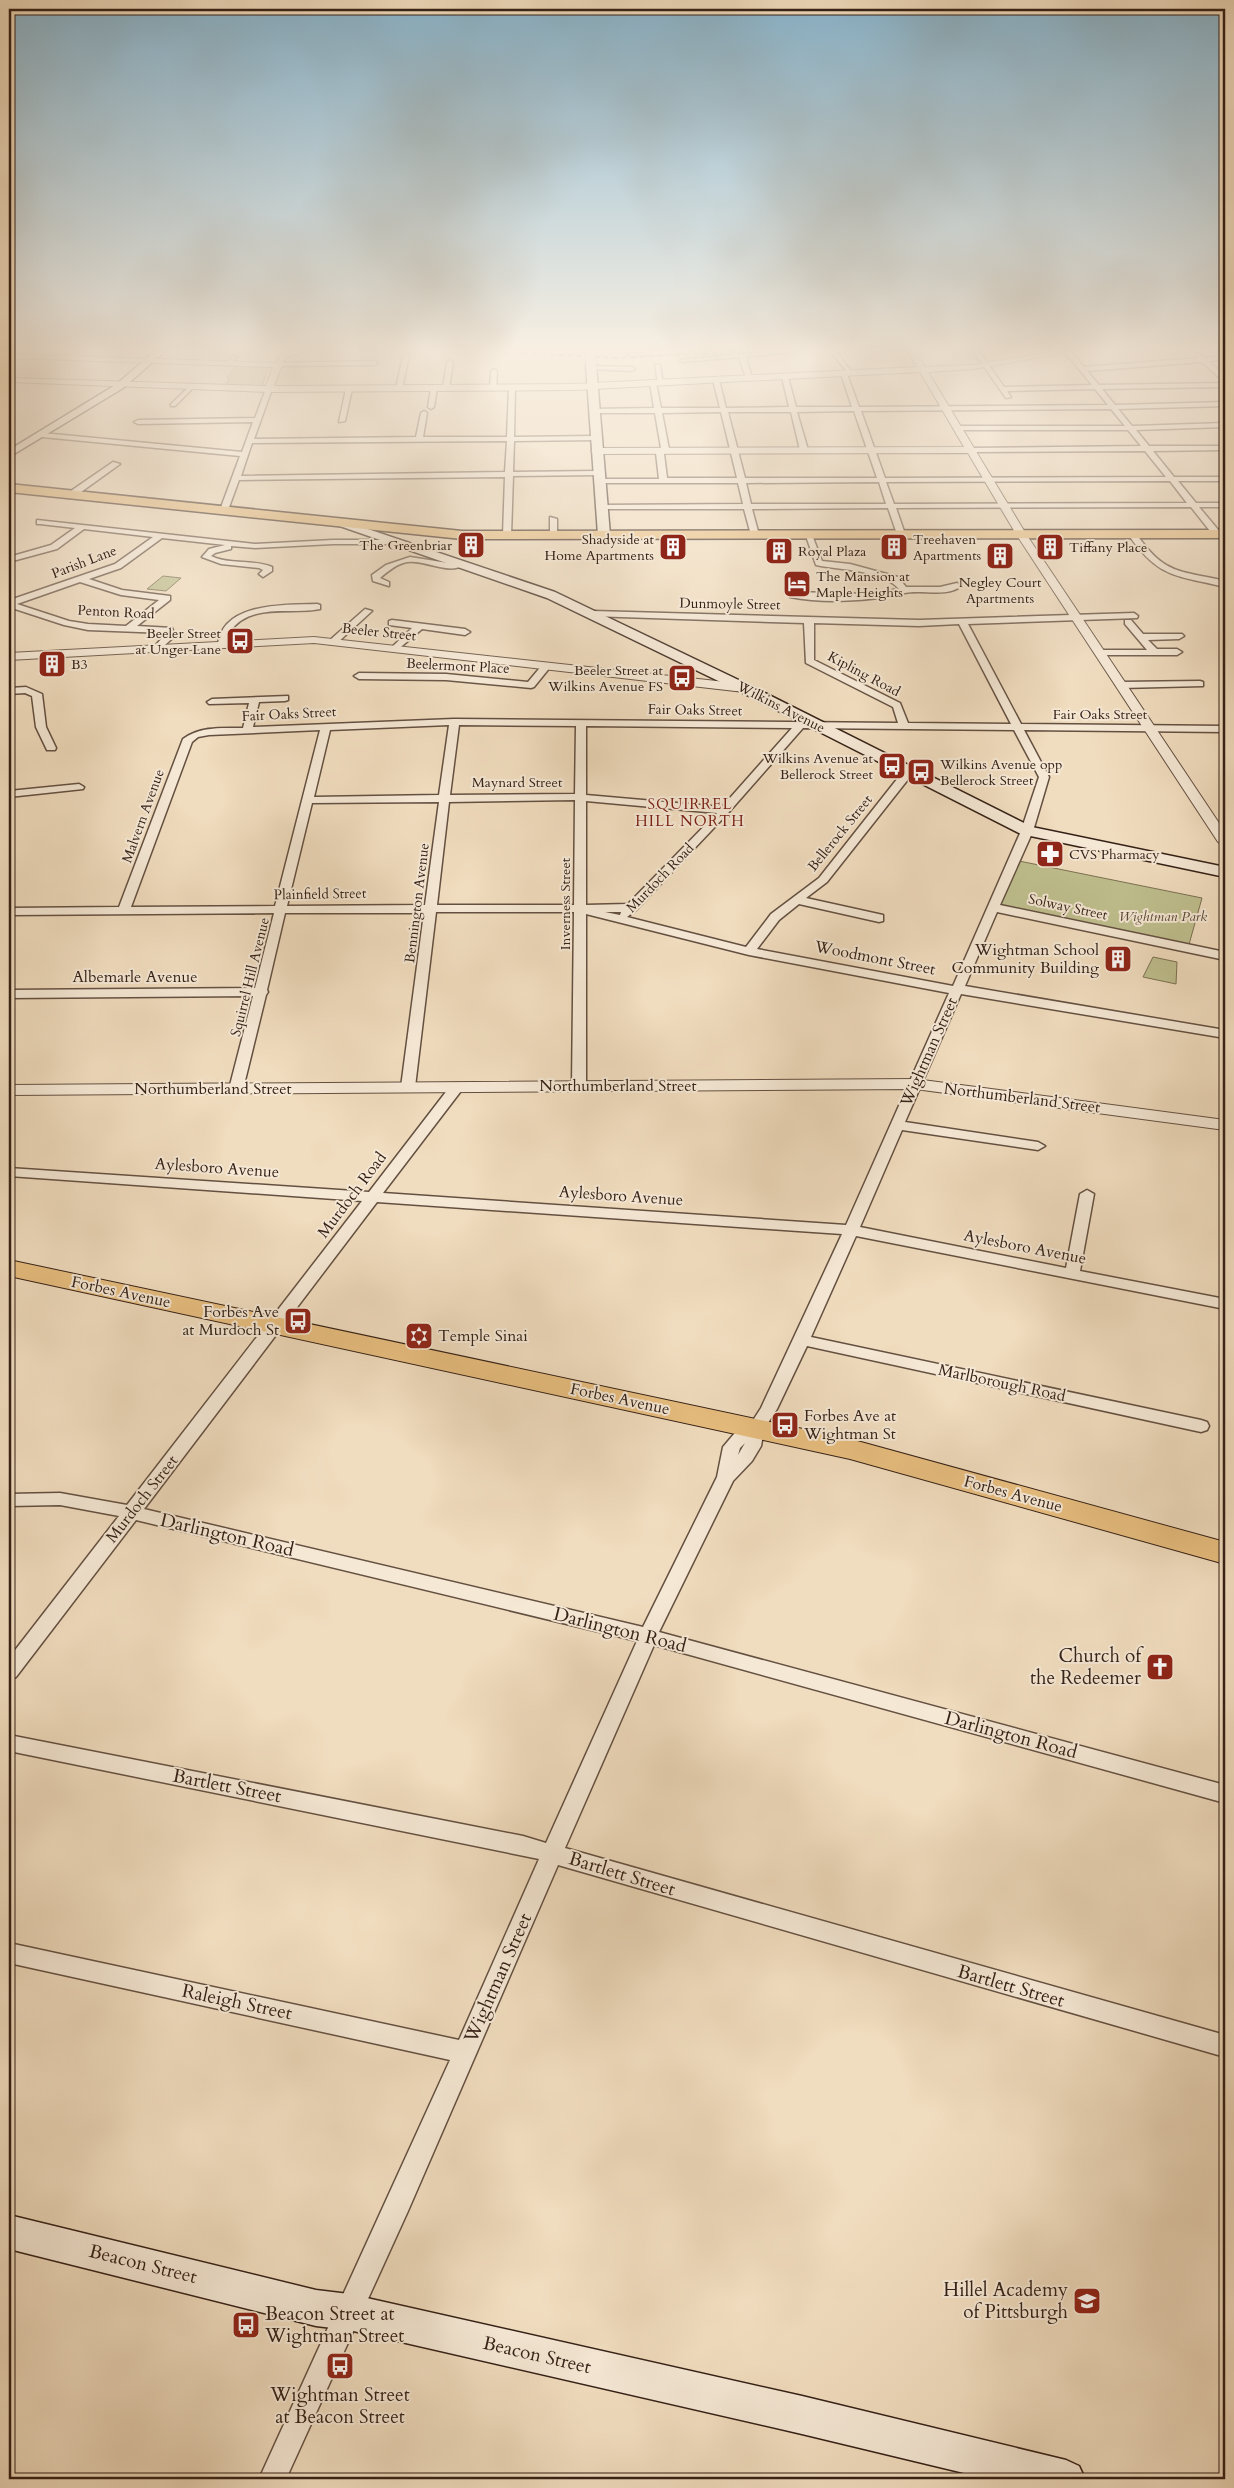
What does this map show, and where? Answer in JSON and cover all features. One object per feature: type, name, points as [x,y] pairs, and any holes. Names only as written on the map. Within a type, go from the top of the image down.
[{"type":"highway","points":[[9,488],[462,535],[1221,534]]},
{"type":"main road","points":[[598,467],[604,535]]},
{"type":"main road","name":"Wilkins Avenue","points":[[341,523],[551,595],[744,688],[1027,831],[1225,872]]},
{"type":"main road","name":"Forbes Avenue","points":[[9,1268],[850,1449],[1225,1553]]},
{"type":"main road","name":"Beacon Street","points":[[9,2232],[316,2308],[349,2312],[802,2415],[1066,2479]]},
{"type":"street","points":[[71,495],[111,467]]},
{"type":"street","points":[[224,510],[240,467]]},
{"type":"street","points":[[507,535],[509,467]]},
{"type":"street","points":[[662,467],[663,481]]},
{"type":"street","points":[[738,467],[756,535]]},
{"type":"street","points":[[877,467],[901,534]]},
{"type":"street","points":[[981,467],[1021,534],[1225,842]]},
{"type":"street","points":[[1162,467],[1194,506],[1221,534]]},
{"type":"street","points":[[236,478],[509,474],[663,481],[1225,479]]},
{"type":"street","points":[[602,506],[1225,505]]},
{"type":"street","points":[[553,519],[554,535]]},
{"type":"street","points":[[40,522],[243,545],[272,546],[334,542],[395,542]]},
{"type":"street","points":[[9,560],[54,547],[83,526]]},
{"type":"street","points":[[1132,534],[1147,557],[1162,568],[1176,574],[1225,584]]},
{"type":"street","points":[[808,535],[819,563],[850,567],[895,579],[904,590]]},
{"type":"street","name":"Parish Lane","points":[[13,602],[118,566],[160,536]]},
{"type":"street","points":[[243,545],[212,550],[206,557],[214,561],[261,565],[269,568],[263,574]]},
{"type":"street","points":[[386,584],[377,581],[375,577],[404,559],[414,558],[452,566],[460,564]]},
{"type":"street","points":[[80,579],[120,592],[167,598],[129,628]]},
{"type":"street","points":[[793,595],[897,595],[904,590],[940,590],[957,586]]},
{"type":"street","name":"Penton Road","points":[[13,602],[12,605],[68,623],[104,628],[169,630],[170,636],[157,649]]},
{"type":"street","points":[[223,645],[226,630],[249,614],[270,609],[317,607]]},
{"type":"street","points":[[333,642],[368,612]]},
{"type":"street","name":"Dunmoyle Street","points":[[593,614],[918,623],[1076,617],[1131,619],[1140,637]]},
{"type":"street","name":"Kipling Road","points":[[808,620],[809,661],[897,705],[904,726]]},
{"type":"street","name":"Wightman Street","points":[[272,2479],[465,2052],[648,1636],[726,1477],[746,1457],[753,1446],[756,1429],[769,1409],[802,1340],[1027,831],[1044,777],[962,621]]},
{"type":"street","points":[[392,623],[465,632]]},
{"type":"street","points":[[396,648],[419,627]]},
{"type":"street","points":[[1140,637],[1179,636]]},
{"type":"street","points":[[1140,637],[1154,652]]},
{"type":"street","name":"Beeler Street","points":[[9,657],[314,640],[744,688]]},
{"type":"street","points":[[1100,653],[1177,652]]},
{"type":"street","name":"Beelermont Place","points":[[359,676],[446,677],[531,685],[546,666]]},
{"type":"street","points":[[1122,685],[1200,684]]},
{"type":"street","points":[[9,691],[26,690],[37,694],[41,727],[51,748]]},
{"type":"street","points":[[212,702],[254,702],[285,698]]},
{"type":"street","points":[[248,730],[254,702]]},
{"type":"street","name":"Fair Oaks Street","points":[[195,735],[209,732],[326,726],[454,722],[1225,729]]},
{"type":"street","name":"Bennington Avenue","points":[[408,1088],[454,722]]},
{"type":"street","name":"Inverness Street","points":[[579,1086],[581,722]]},
{"type":"street","name":"Murdoch Road","points":[[620,920],[725,810],[801,724]]},
{"type":"street","name":"Squirrel Hill Avenue","points":[[236,1089],[262,992],[326,726]]},
{"type":"street","name":"Malvern Avenue","points":[[124,910],[187,741],[195,735]]},
{"type":"street","name":"Bellerock Street","points":[[749,951],[775,917],[823,880],[909,771]]},
{"type":"street","points":[[9,794],[79,788]]},
{"type":"street","name":"Maynard Street","points":[[308,800],[581,798],[725,810]]},
{"type":"street","points":[[798,900],[878,918]]},
{"type":"street","name":"Solway Street","points":[[992,907],[1225,956]]},
{"type":"street","name":"Plainfield Street","points":[[9,911],[632,908]]},
{"type":"street","name":"Woodmont Street","points":[[580,909],[749,951],[956,990],[970,990],[1225,1034]]},
{"type":"street","name":"Albemarle Avenue","points":[[9,994],[262,992]]},
{"type":"street","name":"Northumberland Street","points":[[9,1090],[915,1084],[1225,1125]]},
{"type":"street","name":"Murdoch Road","points":[[273,1325],[458,1087]]},
{"type":"street","points":[[897,1125],[1038,1146]]},
{"type":"street","name":"Aylesboro Avenue","points":[[9,1172],[850,1230],[1072,1275],[1224,1299]]},
{"type":"street","points":[[1072,1275],[1087,1194]]},
{"type":"street","name":"Murdoch Street","points":[[9,1672],[273,1325]]},
{"type":"street","name":"Marlborough Road","points":[[802,1340],[1201,1426]]},
{"type":"street","name":"Darlington Road","points":[[9,1500],[60,1500],[131,1512],[648,1636],[1225,1794]]},
{"type":"street","name":"Bartlett Street","points":[[9,1743],[514,1843],[553,1853],[696,1897],[1225,2046]]},
{"type":"street","name":"Raleigh Street","points":[[9,1953],[465,2052]]},
{"type":"green space","points":[[163,576],[181,578],[166,591],[147,589]]},
{"type":"green space","name":"Wightman Park","points":[[1014,860],[1202,898],[1188,948],[992,907]]},
{"type":"green space","points":[[1153,957],[1177,962],[1176,984],[1143,977]]},
{"type":"place","name":"The Greenbriar","points":[[471,545]]},
{"type":"place","name":"Shadyside at Home Apartments","points":[[673,547]]},
{"type":"place","name":"Treehaven Apartments","points":[[894,547]]},
{"type":"place","name":"Tiffany Place","points":[[1050,547]]},
{"type":"place","name":"Royal Plaza","points":[[779,551]]},
{"type":"place","name":"Negley Court Apartments","points":[[1000,556]]},
{"type":"place","name":"The Mansion at Maple Heights","points":[[797,584]]},
{"type":"place","name":"Beeler Street at Unger Lane","points":[[240,641]]},
{"type":"place","name":"B3","points":[[52,664]]},
{"type":"place","name":"Beeler Street at Wilkins Avenue FS","points":[[682,678]]},
{"type":"place","name":"Wilkins Avenue at Bellerock Street","points":[[892,766]]},
{"type":"place","name":"Wilkins Avenue opp Bellerock Street","points":[[921,772]]},
{"type":"place","name":"CVS Pharmacy","points":[[1050,854]]},
{"type":"place","name":"Wightman School Community Building","points":[[1118,959]]},
{"type":"place","name":"Forbes Ave at Murdoch St","points":[[298,1321]]},
{"type":"place","name":"Temple Sinai","points":[[419,1336]]},
{"type":"place","name":"Forbes Ave at Wightman St","points":[[785,1425]]},
{"type":"place","name":"Church of the Redeemer","points":[[1160,1667]]},
{"type":"place","name":"Hillel Academy of Pittsburgh","points":[[1087,2301]]},
{"type":"place","name":"Beacon Street at Wightman Street","points":[[246,2325]]},
{"type":"place","name":"Wightman Street at Beacon Street","points":[[340,2366]]},
{"type":"district","name":"SQUIRREL HILL NORTH","points":[[690,812]]}]
